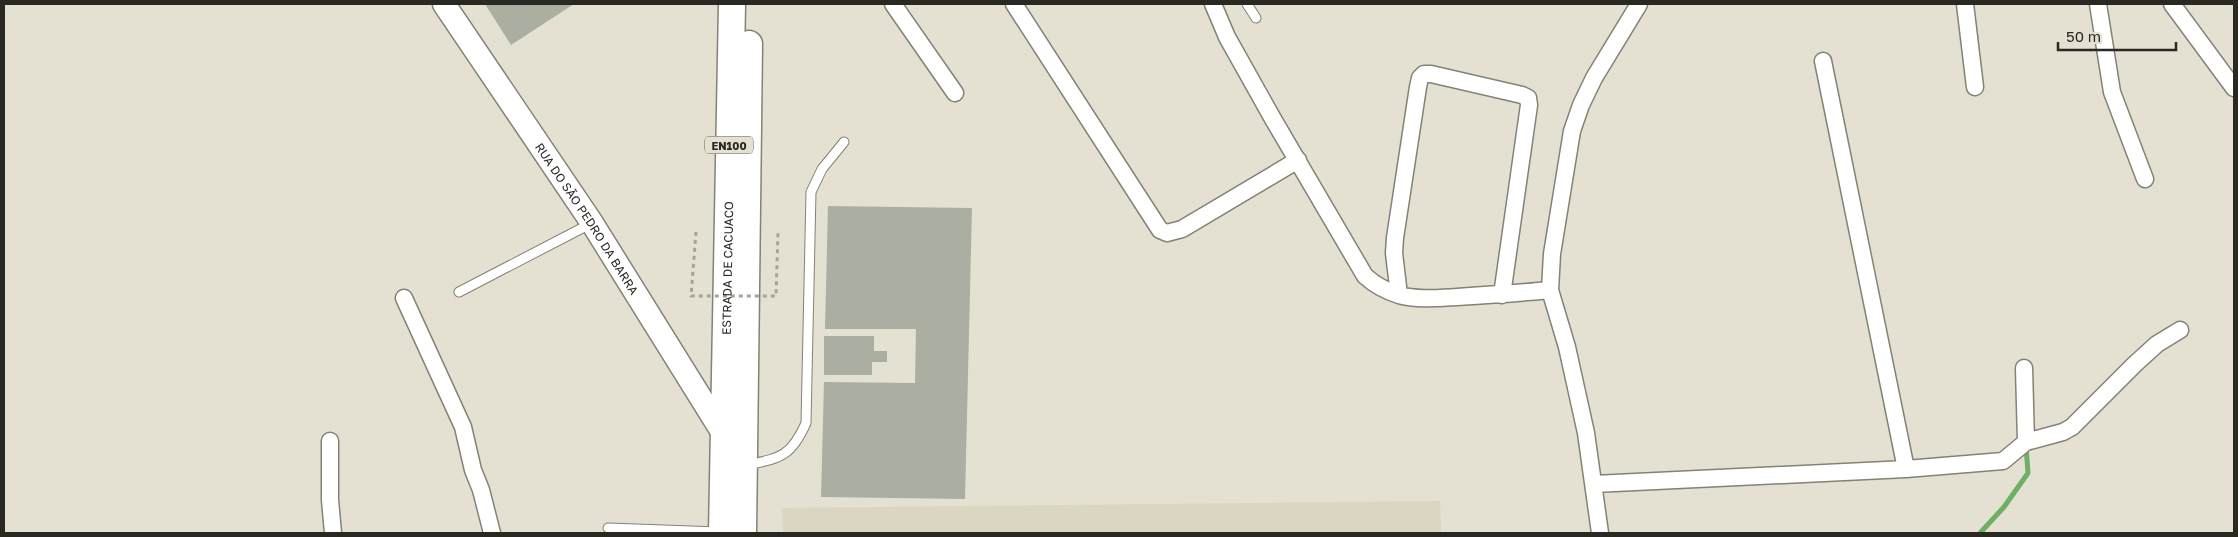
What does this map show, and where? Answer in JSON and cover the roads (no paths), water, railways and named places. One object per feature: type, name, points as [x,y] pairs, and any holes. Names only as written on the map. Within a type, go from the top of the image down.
[{"type":"main road","name":"ESTRADA DE CACUACO","points":[[729,533],[724,434],[732,4]]},
{"type":"main road","name":"ESTRADA DE CACUACO","points":[[729,533],[744,465],[750,4]]},
{"type":"street","name":"RUA DO SÃO PEDRO DA BARRA","points":[[444,4],[592,223],[724,434]]},
{"type":"street","points":[[893,4],[955,93]]},
{"type":"street","points":[[1014,4],[1160,230],[1167,233],[1182,229],[1298,160]]},
{"type":"street","points":[[1213,4],[1227,37],[1273,120],[1365,276],[1378,287],[1399,295],[1444,298],[1550,290]]},
{"type":"street","points":[[1600,533],[1586,433],[1567,347],[1550,290],[1552,254],[1572,131],[1594,78],[1639,4]]},
{"type":"street","points":[[1965,4],[1975,87]]},
{"type":"street","points":[[2098,4],[2112,92],[2145,180]]},
{"type":"street","points":[[2172,4],[2234,88]]},
{"type":"street","points":[[1823,61],[1906,469]]},
{"type":"street","points":[[1399,295],[1394,253],[1395,238],[1418,87],[1420,78],[1424,74],[1522,95],[1528,98],[1502,295]]},
{"type":"street","points":[[404,298],[463,427],[472,470],[492,533]]},
{"type":"street","points":[[1594,484],[1906,469],[2003,461],[2026,442],[2063,432],[2072,427],[2157,344],[2180,330]]},
{"type":"street","points":[[2024,368],[2026,442]]},
{"type":"street","points":[[330,441],[330,500],[333,533]]},
{"type":"lane","points":[[1247,4],[1256,18]]},
{"type":"lane","points":[[744,465],[778,459],[793,446],[806,423],[811,192],[822,168],[844,142]]},
{"type":"lane","points":[[459,292],[592,223]]},
{"type":"lane","points":[[608,528],[729,533]]},
{"type":"waterway","points":[[1980,533],[2004,507],[2028,473],[2026,446]]}]
